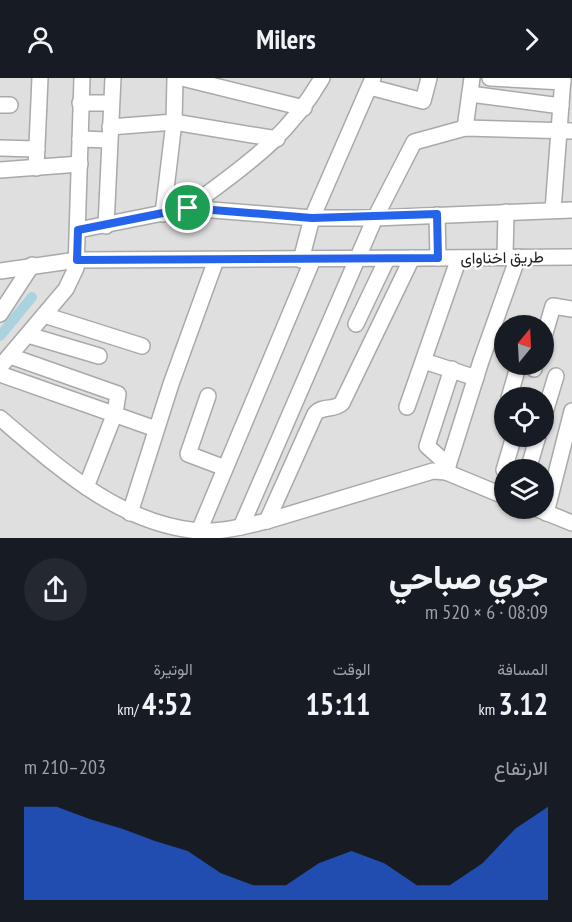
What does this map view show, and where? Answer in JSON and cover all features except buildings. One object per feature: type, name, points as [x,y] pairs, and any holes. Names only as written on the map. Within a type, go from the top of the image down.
[{"type":"street","points":[[36,168],[40,78]]},
{"type":"street","points":[[82,78],[77,260],[72,280],[5,362],[118,394],[115,413],[86,487]]},
{"type":"street","points":[[106,226],[110,103],[113,78]]},
{"type":"street","points":[[163,213],[174,122],[175,78]]},
{"type":"street","points":[[182,78],[304,108]]},
{"type":"street","points":[[199,531],[307,259],[312,218],[371,82],[423,101],[429,78]]},
{"type":"street","points":[[465,129],[472,78]]},
{"type":"street","points":[[490,78],[563,80],[561,106],[566,130],[553,210]]},
{"type":"street","points":[[188,208],[277,139],[304,108],[317,79]]},
{"type":"street","points":[[470,94],[561,106]]},
{"type":"street","points":[[80,103],[110,103]]},
{"type":"street","points":[[80,139],[174,122],[277,139]]},
{"type":"street","points":[[241,527],[375,218],[414,142],[465,129],[566,130]]},
{"type":"street","points":[[0,148],[37,150]]},
{"type":"street","points":[[0,170],[80,164]]},
{"type":"street","points":[[78,230],[188,208],[312,218],[375,218],[572,210]]},
{"type":"street","points":[[447,469],[512,257],[506,212]]},
{"type":"street","points":[[437,214],[438,258]]},
{"type":"street","name":"طريق اخناواى","points":[[0,271],[77,260],[572,257]]},
{"type":"street","points":[[267,522],[315,414],[321,409],[338,407],[342,403],[412,258]]},
{"type":"street","points":[[408,407],[459,258]]},
{"type":"street","points":[[356,324],[387,259]]},
{"type":"street","points":[[130,513],[156,429],[216,260]]},
{"type":"street","points":[[0,314],[32,265]]},
{"type":"street","points":[[550,315],[553,306],[572,309]]},
{"type":"street","points":[[44,315],[142,346]]},
{"type":"street","points":[[28,334],[99,356]]},
{"type":"street","points":[[424,360],[476,378]]},
{"type":"street","points":[[452,369],[427,446],[447,469],[494,492]]},
{"type":"street","points":[[0,374],[156,429]]},
{"type":"street","points":[[553,387],[556,376]]},
{"type":"street","points":[[208,396],[188,454],[225,468]]},
{"type":"street","points":[[554,467],[572,411]]},
{"type":"street","points":[[0,418],[86,487],[130,513],[199,531],[267,522],[319,508],[417,474],[447,469]]},
{"type":"street","points":[[554,516],[572,523]]},
{"type":"shaded area","points":[[0,78],[572,78],[572,538],[0,538]]},
{"type":"waterway","points":[[0,336],[32,297]]},
{"type":"route","points":[[188,208],[312,218],[375,218],[437,214],[438,258],[77,260],[78,230],[188,208]]}]
